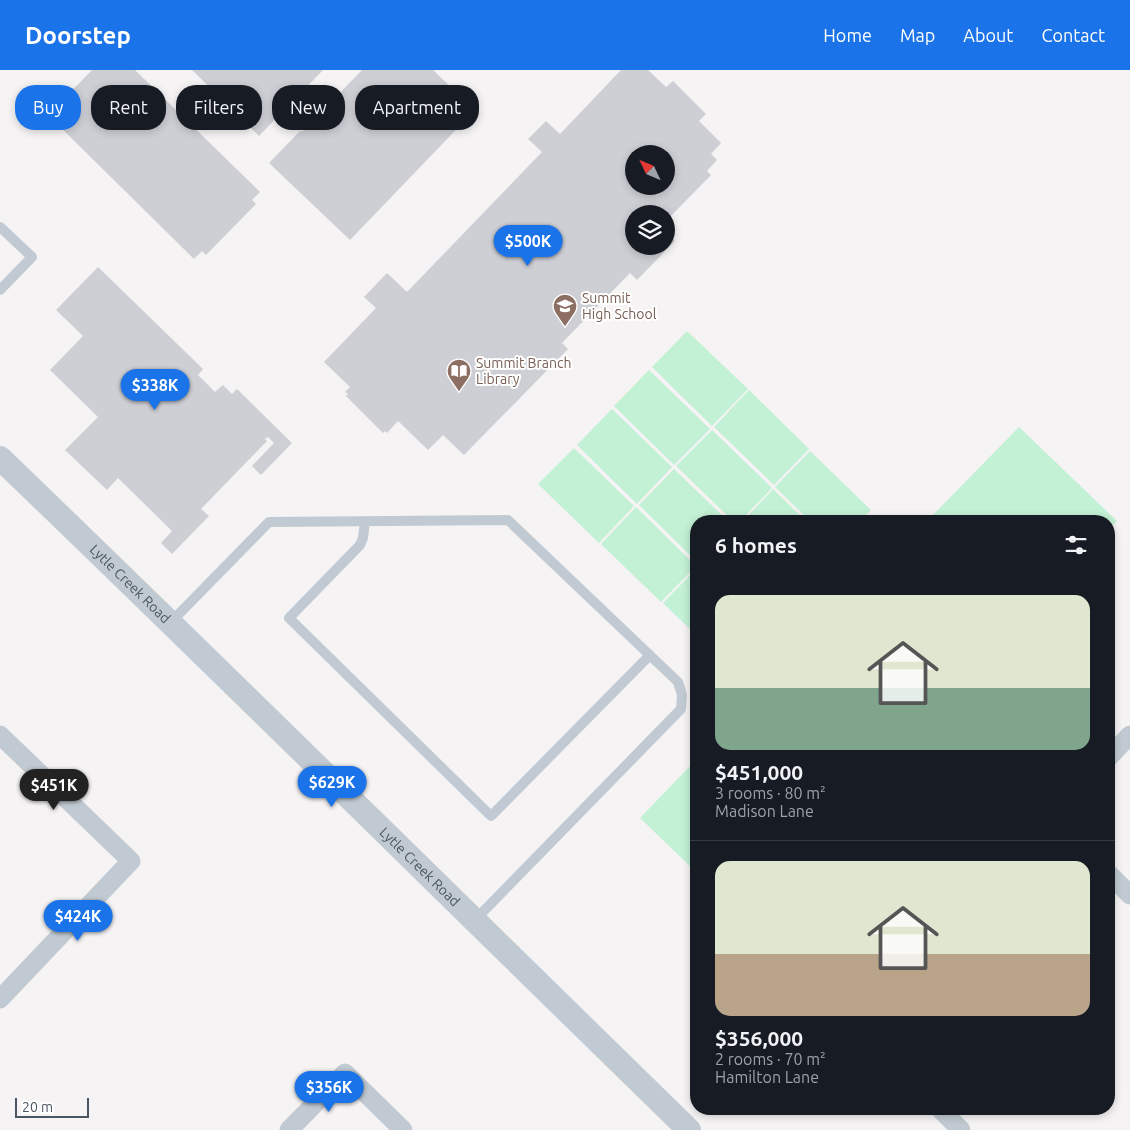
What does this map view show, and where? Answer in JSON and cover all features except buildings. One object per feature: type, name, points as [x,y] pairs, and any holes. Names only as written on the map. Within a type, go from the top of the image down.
[{"type":"street","name":"Lytle Creek Road","points":[[0,458],[171,622],[689,1130]]},
{"type":"street","points":[[0,735],[131,861],[0,999]]},
{"type":"street","points":[[1115,751],[1130,735]]},
{"type":"street","points":[[1115,880],[1130,895]]},
{"type":"street","points":[[289,1130],[345,1073],[403,1130]]},
{"type":"street","points":[[946,1115],[961,1130]]},
{"type":"lane","points":[[0,227],[32,257],[0,290]]},
{"type":"lane","points":[[171,622],[269,522],[508,520],[678,682],[682,694],[681,710],[474,921]]},
{"type":"lane","points":[[365,521],[363,538],[360,545],[289,618],[491,816],[650,655]]},
{"type":"green space","points":[[687,331],[748,389],[712,426],[652,367]]},
{"type":"green space","points":[[649,370],[710,429],[674,465],[614,406]]},
{"type":"green space","points":[[749,390],[809,449],[774,485],[714,427]]},
{"type":"green space","points":[[612,409],[672,467],[637,504],[577,445]]},
{"type":"green space","points":[[1019,427],[1111,515],[933,515]]},
{"type":"green space","points":[[712,430],[772,488],[746,515],[727,515],[676,466]]},
{"type":"green space","points":[[574,448],[634,506],[599,543],[538,484]]},
{"type":"green space","points":[[810,451],[871,510],[866,515],[804,515],[775,487]]},
{"type":"green space","points":[[674,469],[722,515],[690,515],[690,555],[639,505]]},
{"type":"green space","points":[[773,489],[800,515],[749,515]]},
{"type":"green space","points":[[636,507],[690,560],[690,572],[661,602],[601,544]]},
{"type":"green space","points":[[690,575],[690,629],[663,603]]},
{"type":"green space","points":[[690,766],[690,866],[640,818]]},
{"type":"place","name":"Summit High School","points":[[565,327]]},
{"type":"place","name":"Summit Branch Library","points":[[459,392]]}]
